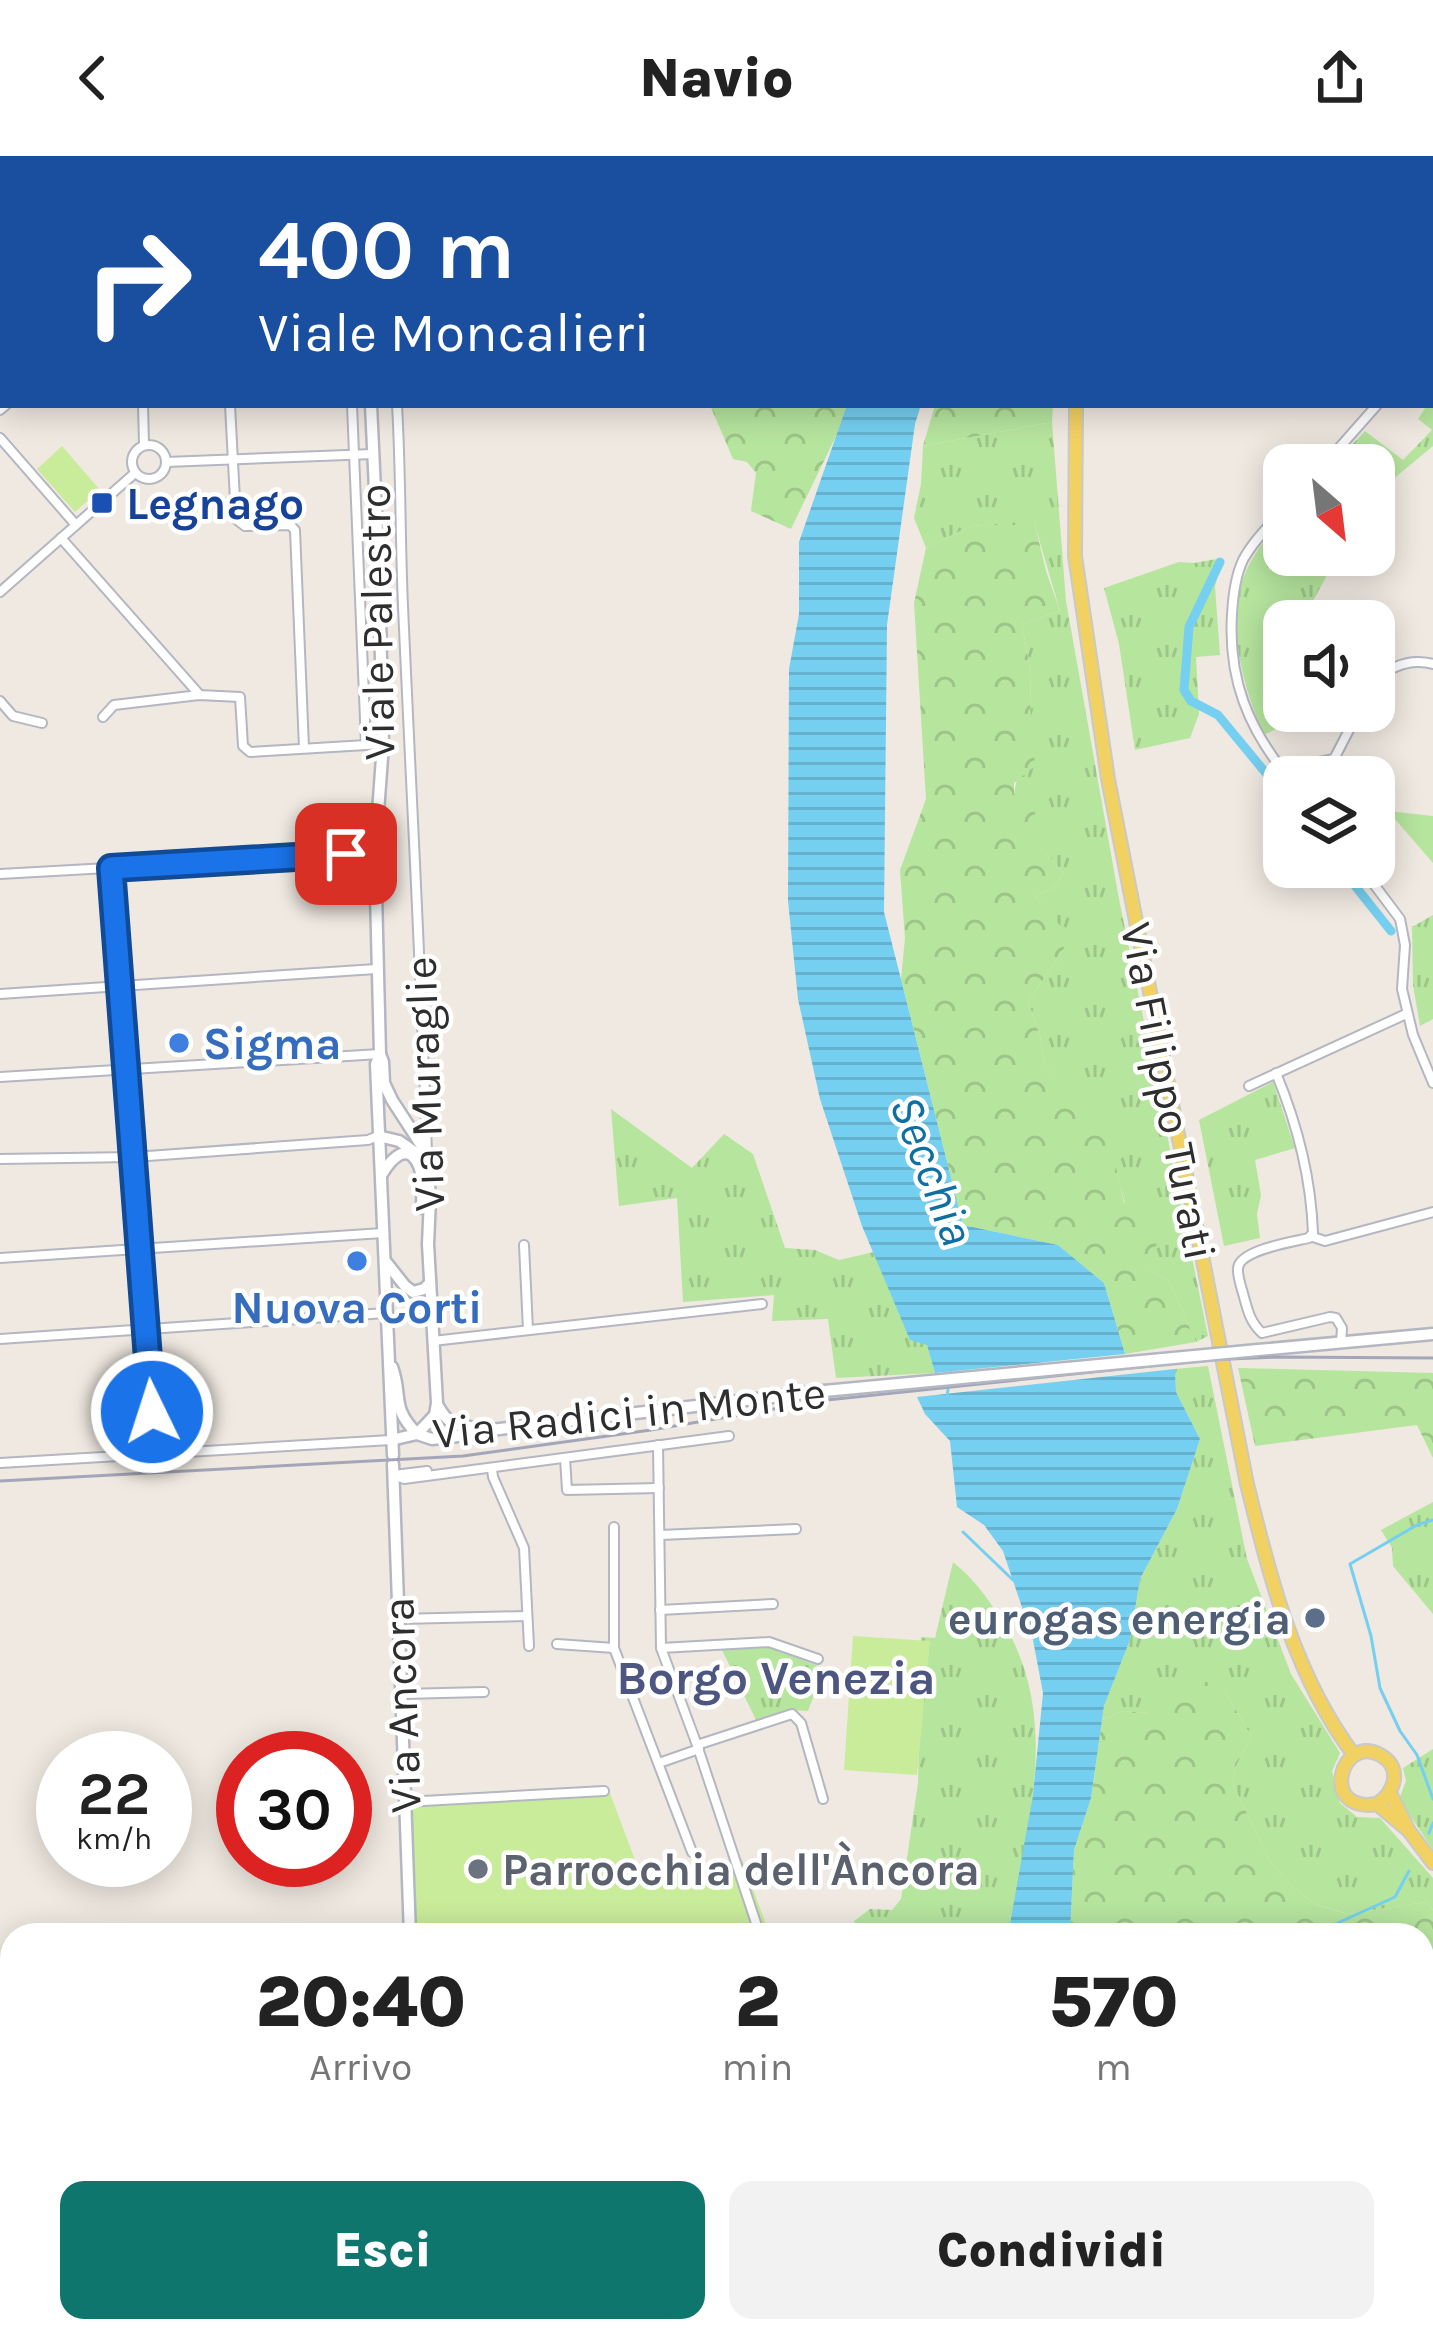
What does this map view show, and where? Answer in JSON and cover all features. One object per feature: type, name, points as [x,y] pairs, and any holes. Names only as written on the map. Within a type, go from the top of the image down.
[{"type":"main road","name":"Viale Palestro","points":[[371,408],[382,744],[376,853],[380,1054],[384,1083],[427,1154]]},
{"type":"main road","name":"Via Filippo Turati","points":[[1076,408],[1075,556],[1108,779],[1246,1484],[1275,1594],[1299,1657],[1354,1755]]},
{"type":"main road","name":"Viale Palestro","points":[[380,1054],[376,1064],[378,1136],[391,1440]]},
{"type":"main road","points":[[378,1136],[399,1141],[419,1154],[428,1204]]},
{"type":"main road","points":[[380,1177],[394,1156],[408,1154],[416,1161],[428,1244]]},
{"type":"main road","name":"Via Muraglie","points":[[427,1154],[436,1403]]},
{"type":"main road","points":[[384,1260],[408,1289],[418,1292],[430,1283]]},
{"type":"main road","name":"Via Radici in Monte","points":[[391,1440],[417,1434],[432,1439],[824,1391],[1433,1334]]},
{"type":"main road","points":[[388,1356],[396,1375],[400,1413],[417,1434],[435,1415],[436,1403]]},
{"type":"main road","points":[[436,1403],[456,1427],[482,1431]]},
{"type":"main road","name":"Via Ancora","points":[[391,1440],[410,1923]]},
{"type":"main road","name":"Via Filippo Turati","points":[[1409,1831],[1377,1804],[1359,1804],[1345,1794],[1342,1768],[1354,1755],[1374,1753],[1388,1761],[1394,1776],[1390,1793],[1409,1831],[1433,1863]]},
{"type":"main road","points":[[1377,1804],[1390,1793]]},
{"type":"street","points":[[143,408],[144,446]]},
{"type":"street","points":[[230,408],[234,516],[245,526],[290,525],[295,530],[304,748]]},
{"type":"street","points":[[352,408],[366,744]]},
{"type":"street","name":"Via Muraglie","points":[[397,408],[427,1154]]},
{"type":"street","points":[[1343,444],[1374,408]]},
{"type":"street","points":[[0,438],[76,525]]},
{"type":"street","points":[[144,446],[153,446],[166,462],[162,473],[143,478],[135,473],[132,457],[144,446]]},
{"type":"street","points":[[166,462],[373,454]]},
{"type":"street","points":[[0,592],[135,473]]},
{"type":"street","points":[[1263,535],[1243,560],[1234,588],[1232,626],[1239,695],[1273,756]]},
{"type":"street","points":[[62,538],[199,694]]},
{"type":"street","points":[[1395,668],[1417,659],[1433,664]]},
{"type":"street","points":[[103,717],[113,705],[199,694],[241,697],[243,746],[250,752],[382,744]]},
{"type":"street","points":[[0,701],[13,716],[42,723]]},
{"type":"street","points":[[0,874],[376,853]]},
{"type":"street","points":[[111,868],[155,1454]]},
{"type":"street","points":[[1377,888],[1400,919],[1405,945],[1402,989],[1433,1083]]},
{"type":"street","points":[[0,994],[376,969]]},
{"type":"street","points":[[1250,1086],[1407,1013]]},
{"type":"street","points":[[0,1077],[380,1054]]},
{"type":"street","points":[[1276,1073],[1311,1188],[1310,1236]]},
{"type":"street","points":[[0,1160],[134,1157],[378,1136]]},
{"type":"street","points":[[1341,1342],[1342,1328],[1330,1317],[1262,1333],[1256,1328],[1237,1270],[1243,1257],[1310,1236],[1325,1240],[1433,1212]]},
{"type":"street","points":[[0,1258],[383,1233]]},
{"type":"street","points":[[524,1245],[529,1330]]},
{"type":"street","points":[[433,1341],[762,1304]]},
{"type":"street","points":[[0,1339],[386,1313]]},
{"type":"street","points":[[492,1469],[729,1436]]},
{"type":"street","name":"Via Radici in Monte","points":[[0,1463],[391,1440]]},
{"type":"street","points":[[658,1445],[661,1648],[756,1923]]},
{"type":"street","points":[[565,1458],[567,1490],[659,1488]]},
{"type":"street","points":[[394,1464],[488,1465],[492,1469],[524,1547],[529,1646]]},
{"type":"street","points":[[614,1527],[614,1648],[692,1852]]},
{"type":"street","points":[[660,1535],[796,1529]]},
{"type":"street","points":[[660,1610],[772,1604]]},
{"type":"street","points":[[398,1618],[526,1616]]},
{"type":"street","points":[[661,1648],[769,1642],[818,1659]]},
{"type":"street","points":[[557,1644],[614,1648]]},
{"type":"street","points":[[400,1694],[484,1692]]},
{"type":"street","points":[[658,1763],[792,1714],[801,1724],[823,1799]]},
{"type":"street","points":[[405,1802],[604,1790]]},
{"type":"green space","points":[[711,408],[846,408],[791,529],[751,511],[756,473],[747,462],[733,459]]},
{"type":"green space","points":[[934,408],[1053,408],[1052,422],[923,446]]},
{"type":"green space","points":[[1425,408],[1433,408],[1433,446],[1395,478],[1395,454],[1403,460],[1432,430],[1418,419]]},
{"type":"green space","points":[[1052,422],[1066,601],[1119,899],[1208,1336],[1196,1342],[1169,1281],[1150,1270],[1113,1159],[1044,1062],[1028,1001],[1063,951],[1067,936],[1036,897],[1057,885],[1063,872],[1042,849],[1014,795],[1030,705],[1031,674],[1022,624],[1060,611],[1034,522],[971,526],[926,548],[914,518],[923,446]]},
{"type":"green space","points":[[1365,431],[1382,444],[1353,444]]},
{"type":"green space","points":[[62,446],[100,490],[75,512],[37,469]]},
{"type":"green space","points":[[1034,521],[1060,611],[1022,624],[1031,674],[1035,766],[1014,783],[1014,794],[1033,803],[1042,849],[1063,872],[1057,885],[1036,897],[1068,935],[1063,951],[1028,1001],[1044,1062],[1068,1094],[1092,1099],[1125,1143],[1114,1159],[1124,1203],[1133,1205],[1158,1238],[1150,1270],[1169,1281],[1196,1342],[1125,1354],[1104,1283],[1058,1245],[963,1225],[901,979],[905,938],[900,870],[926,799],[914,603],[926,548],[971,526]]},
{"type":"green space","points":[[1263,544],[1263,576],[1327,576],[1313,600],[1263,600],[1263,732],[1270,732],[1264,735],[1249,694],[1243,672],[1236,627],[1237,604],[1250,563]]},
{"type":"green space","points":[[1222,558],[1215,587],[1220,655],[1196,657],[1199,714],[1190,738],[1135,750],[1119,644],[1104,588],[1179,562]]},
{"type":"green space","points":[[1395,812],[1433,816],[1433,863],[1395,819]]},
{"type":"green space","points":[[1433,915],[1433,1019],[1420,1026],[1413,985],[1412,927]]},
{"type":"green space","points":[[1273,1082],[1295,1148],[1255,1160],[1261,1195],[1260,1238],[1224,1246],[1199,1120]]},
{"type":"green space","points":[[611,1109],[692,1168],[724,1134],[753,1154],[785,1248],[815,1250],[839,1260],[874,1252],[910,1339],[927,1344],[935,1373],[836,1378],[828,1319],[772,1321],[774,1295],[683,1302],[677,1198],[619,1206]]},
{"type":"green space","points":[[1208,1366],[1247,1559],[1291,1674],[1340,1753],[1332,1771],[1340,1803],[1357,1817],[1380,1818],[1433,1878],[1433,1910],[1426,1902],[1348,1914],[1315,1904],[1293,1887],[1270,1862],[1233,1784],[1235,1768],[1251,1736],[1224,1690],[1149,1713],[1123,1711],[1102,1720],[1130,1640],[1140,1579],[1177,1509],[1200,1439],[1176,1392],[1175,1369]]},
{"type":"green space","points":[[1238,1368],[1433,1373],[1433,1458],[1417,1425],[1255,1446]]},
{"type":"green space","points":[[1433,1502],[1433,1614],[1393,1566],[1392,1548],[1381,1530]]},
{"type":"green space","points":[[953,1562],[1001,1619],[1020,1657],[1031,1695],[1035,1774],[1010,1923],[855,1923],[870,1909],[892,1910],[901,1899],[918,1783],[921,1637],[935,1638]]},
{"type":"green space","points":[[853,1636],[930,1641],[917,1775],[844,1770]]},
{"type":"green space","points":[[764,1646],[824,1668],[808,1711],[788,1710],[756,1720],[722,1650]]},
{"type":"green space","points":[[1204,1681],[1224,1690],[1251,1736],[1235,1768],[1233,1784],[1270,1862],[1293,1887],[1315,1904],[1347,1914],[1426,1902],[1433,1910],[1433,1923],[1071,1923],[1074,1850],[1091,1798],[1102,1720],[1123,1711],[1149,1713],[1153,1701]]},
{"type":"green space","points":[[1433,1749],[1433,1850],[1399,1799],[1406,1781],[1403,1768]]},
{"type":"green space","points":[[608,1788],[644,1884],[742,1859],[766,1923],[408,1923],[403,1802]]},
{"type":"water","name":"Secchia","points":[[846,408],[920,408],[887,625],[884,912],[963,1225],[1058,1245],[1104,1283],[1125,1354],[935,1373],[927,1345],[910,1340],[862,1226],[820,1099],[798,999],[788,901],[789,669],[799,614],[799,542]]},
{"type":"water","points":[[1175,1369],[1176,1392],[1200,1439],[1177,1509],[1140,1579],[1130,1640],[1104,1706],[1091,1798],[1074,1850],[1071,1923],[1010,1923],[1033,1795],[1043,1693],[1033,1640],[1003,1551],[984,1525],[957,1507],[950,1441],[925,1414],[917,1397]]},
{"type":"waterway","points":[[1220,562],[1189,627],[1184,690],[1191,701],[1218,715],[1263,770]]},
{"type":"waterway","points":[[1357,888],[1391,931]]},
{"type":"waterway","points":[[947,1396],[951,1369]]},
{"type":"waterway","points":[[1433,1520],[1350,1564],[1380,1688],[1417,1755],[1433,1799]]},
{"type":"waterway","points":[[963,1532],[1013,1580]]},
{"type":"waterway","points":[[1429,1833],[1433,1823]]},
{"type":"waterway","points":[[1338,1923],[1395,1897],[1409,1871]]},
{"type":"railway","points":[[0,1481],[463,1456],[827,1400],[1207,1360],[1433,1358]]},
{"type":"place","name":"Legnago","points":[[102,503]]},
{"type":"place","name":"Sigma","points":[[179,1043]]},
{"type":"place","name":"Nuova Corti","points":[[357,1261]]},
{"type":"place","name":"eurogas energia","points":[[1315,1618]]},
{"type":"place","name":"Parrocchia dell'Àncora","points":[[478,1869]]},
{"type":"district","name":"Borgo Venezia","points":[[776,1677]]},
{"type":"route","points":[[152,1412],[111,868],[346,854]]}]
